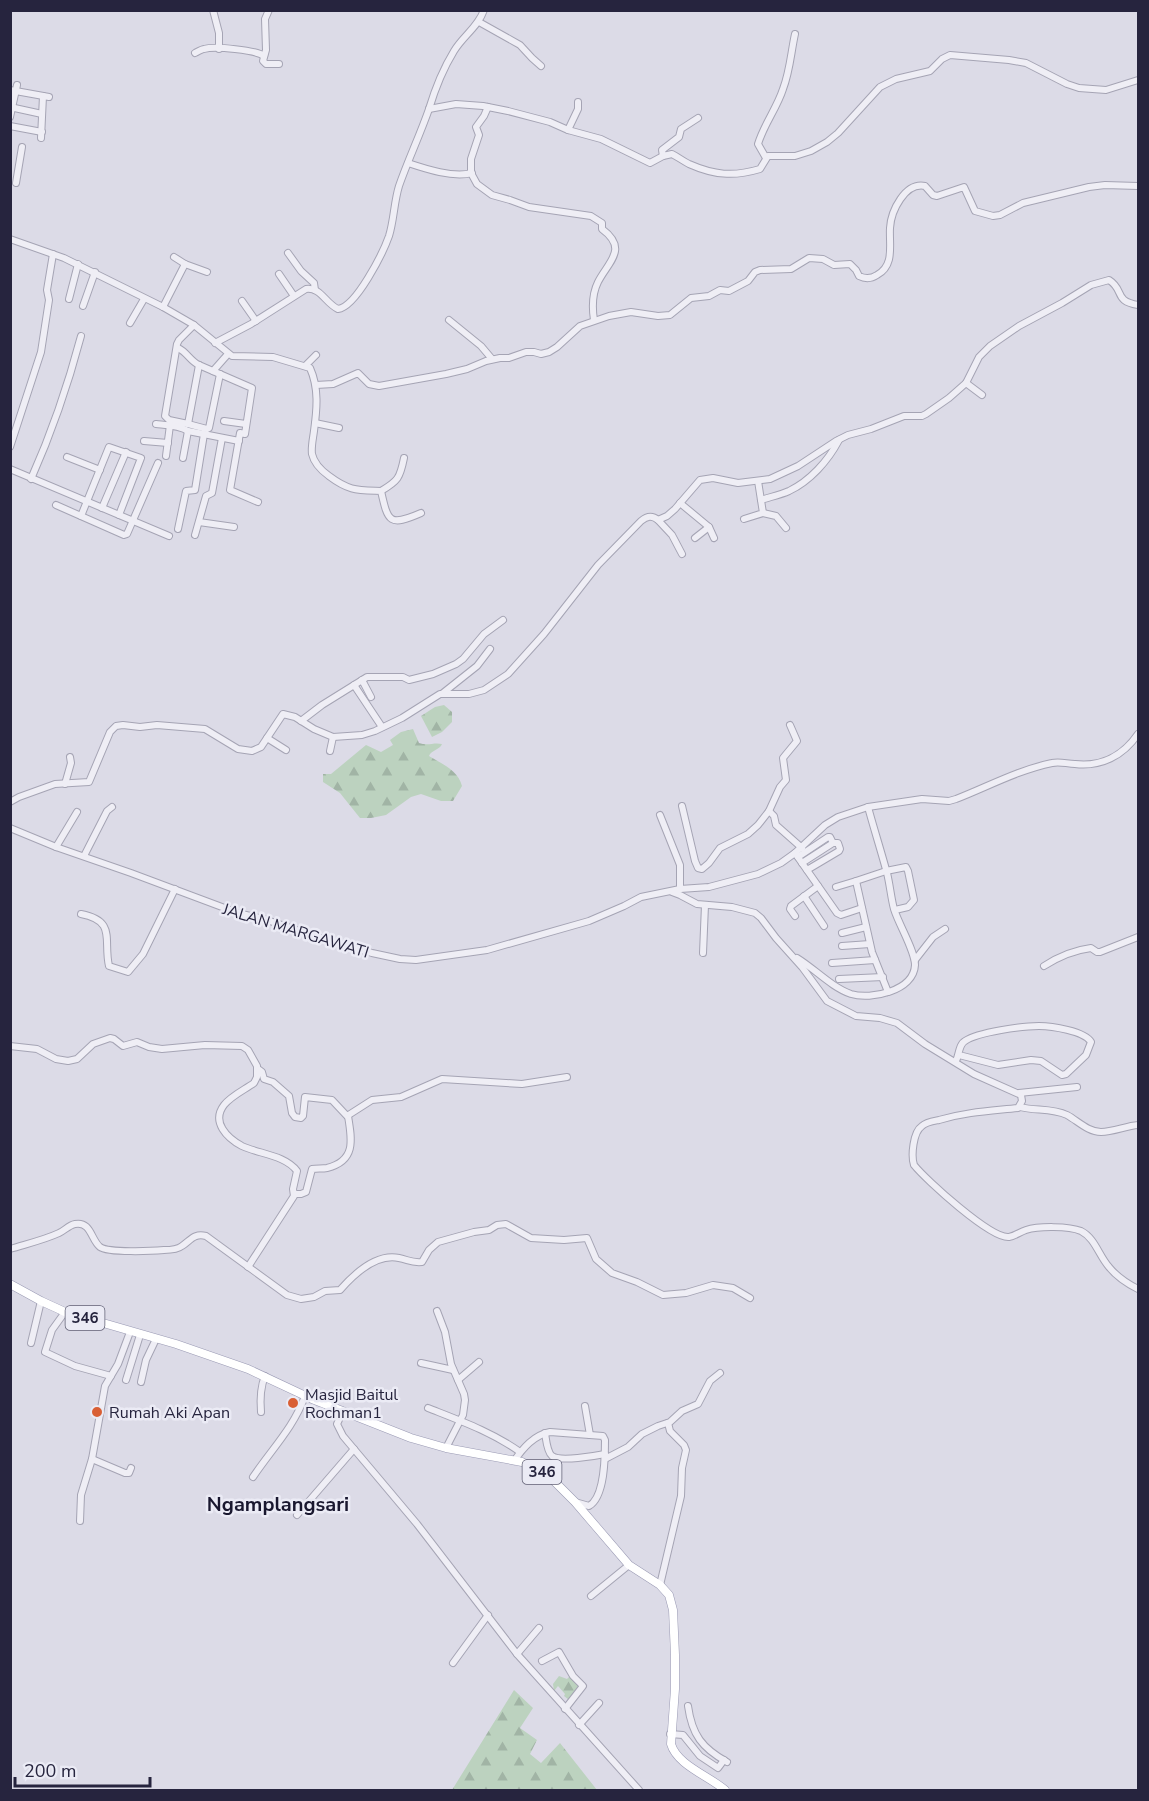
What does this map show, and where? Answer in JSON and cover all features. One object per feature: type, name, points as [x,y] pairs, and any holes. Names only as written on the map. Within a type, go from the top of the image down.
[{"type":"main road","name":"346","points":[[10,1284],[65,1312],[223,1360],[265,1376],[305,1396],[424,1442],[526,1464],[553,1480],[629,1565],[660,1585]]},
{"type":"main road","points":[[660,1585],[670,1598],[674,1632],[675,1682],[670,1744],[677,1756],[725,1791]]},
{"type":"street","points":[[213,10],[219,33],[219,49]]},
{"type":"street","points":[[269,10],[265,19],[266,50],[263,61],[266,64],[279,64]]},
{"type":"street","points":[[215,343],[256,321],[306,289],[315,290],[331,306],[340,309],[345,307],[360,289],[388,239],[399,188],[435,89],[454,51],[479,22],[484,10]]},
{"type":"street","points":[[479,22],[520,45],[541,66]]},
{"type":"street","points":[[766,158],[758,144],[786,80],[795,34]]},
{"type":"street","points":[[195,53],[205,49],[219,49],[257,52],[264,56]]},
{"type":"street","points":[[429,109],[449,104],[488,107],[601,139],[650,163],[672,154],[710,172],[728,175],[760,169],[768,156],[795,156],[811,151],[835,136],[880,87],[896,79],[930,71],[942,59],[950,55],[1026,63],[1078,88],[1106,90],[1138,80]]},
{"type":"street","points":[[10,117],[14,88],[46,97],[41,135],[10,126]]},
{"type":"street","points":[[568,130],[578,109],[578,102]]},
{"type":"street","points":[[11,107],[42,114]]},
{"type":"street","points":[[488,107],[476,127],[479,135],[471,159],[472,173],[477,184],[492,195],[529,207],[591,216],[602,223],[602,229],[611,238],[616,249],[597,283],[594,294],[594,320]]},
{"type":"street","points":[[663,156],[662,150],[679,137],[681,129],[698,118]]},
{"type":"street","points":[[16,183],[22,147]]},
{"type":"street","points":[[408,163],[436,172],[462,176],[472,173]]},
{"type":"street","points":[[10,166],[19,168]]},
{"type":"street","points":[[316,385],[333,384],[358,373],[369,384],[379,386],[446,374],[492,359],[509,358],[525,352],[541,354],[552,351],[580,326],[594,320],[631,312],[661,317],[670,315],[692,298],[709,296],[720,290],[729,291],[748,281],[757,271],[770,268],[791,269],[809,258],[823,259],[834,265],[850,264],[859,276],[872,277],[881,273],[889,261],[890,227],[897,206],[908,190],[917,186],[925,186],[933,195],[938,196],[964,187],[977,212],[993,216],[1000,215],[1023,203],[1089,187],[1105,184],[1138,186]]},
{"type":"street","points":[[10,239],[78,264],[163,307],[194,325],[228,354],[239,357],[273,357],[311,368],[318,401],[312,455],[321,469],[347,488],[381,491],[392,485],[399,477],[404,458]]},
{"type":"street","points":[[288,253],[301,271],[314,283],[315,290]]},
{"type":"street","points":[[10,447],[41,352],[53,254]]},
{"type":"street","points":[[174,257],[185,264],[207,272]]},
{"type":"street","points":[[69,299],[78,264]]},
{"type":"street","points":[[163,307],[185,264]]},
{"type":"street","points":[[83,306],[95,272]]},
{"type":"street","points":[[279,274],[294,296]]},
{"type":"street","points":[[658,520],[667,516],[697,482],[705,478],[738,483],[770,479],[793,469],[840,439],[904,416],[922,416],[949,398],[966,383],[980,357],[990,346],[1019,326],[1090,285],[1109,280],[1115,284],[1125,302],[1138,305]]},
{"type":"street","points":[[130,323],[144,299]]},
{"type":"street","points":[[242,302],[256,321]]},
{"type":"street","points":[[449,320],[481,346],[492,359]]},
{"type":"street","points":[[194,325],[179,340],[165,417],[204,434],[239,441]]},
{"type":"street","points":[[31,479],[68,384],[81,336]]},
{"type":"street","points":[[177,348],[184,351],[193,362],[252,388],[245,434],[240,434],[230,490],[258,502]]},
{"type":"street","points":[[156,424],[185,428],[207,429],[210,427],[216,373],[228,354]]},
{"type":"street","points":[[305,366],[316,355]]},
{"type":"street","points":[[183,458],[199,365]]},
{"type":"street","points":[[966,383],[982,395]]},
{"type":"street","points":[[224,421],[246,424]]},
{"type":"street","points":[[315,423],[339,428]]},
{"type":"street","points":[[166,456],[170,425]]},
{"type":"street","points":[[178,529],[186,491],[195,490],[204,434]]},
{"type":"street","points":[[195,536],[206,496],[212,493],[222,438]]},
{"type":"street","points":[[761,500],[787,492],[806,480],[823,464],[840,439]]},
{"type":"street","points":[[144,441],[168,443]]},
{"type":"street","points":[[81,516],[109,447],[141,459],[119,515]]},
{"type":"street","points":[[102,508],[126,453]]},
{"type":"street","points":[[67,457],[100,470]]},
{"type":"street","points":[[56,505],[124,535],[129,533],[158,463]]},
{"type":"street","points":[[10,469],[169,536]]},
{"type":"street","points":[[758,481],[763,513]]},
{"type":"street","points":[[381,491],[386,514],[392,519],[401,520],[421,513]]},
{"type":"street","points":[[680,503],[709,527],[714,538]]},
{"type":"street","points":[[744,519],[763,513],[776,516],[786,528]]},
{"type":"street","points":[[443,693],[479,692],[501,680],[544,634],[598,564],[645,518],[652,516],[658,520],[672,535],[681,554]]},
{"type":"street","points":[[199,522],[234,527]]},
{"type":"street","points":[[695,538],[709,527]]},
{"type":"street","points":[[302,721],[354,685],[372,676],[403,677],[408,680],[439,672],[460,661],[484,634],[504,620]]},
{"type":"street","points":[[10,802],[55,784],[87,784],[90,782],[110,732],[116,726],[157,725],[204,729],[238,749],[247,751],[258,749],[283,714],[290,715],[333,737],[362,735],[402,718],[443,693],[477,666],[490,649]]},
{"type":"street","points":[[362,680],[371,697]]},
{"type":"street","points":[[354,685],[382,727]]},
{"type":"street","points":[[682,806],[695,861],[700,869],[709,863],[720,848],[752,831],[769,811],[780,787],[786,780],[783,758],[797,741],[790,725]]},
{"type":"street","points":[[798,857],[802,848],[825,825],[838,817],[868,807],[922,800],[949,801],[1009,777],[1053,763],[1088,765],[1106,761],[1125,750],[1138,734]]},
{"type":"street","points":[[330,750],[333,737]]},
{"type":"street","points":[[267,738],[286,750]]},
{"type":"street","points":[[65,783],[71,764],[70,757]]},
{"type":"street","points":[[84,856],[107,811],[112,807]]},
{"type":"street","points":[[792,955],[834,985],[852,994],[864,996],[888,992],[896,989],[911,977],[915,960],[895,910],[868,807]]},
{"type":"street","points":[[769,811],[774,816],[776,825],[802,848]]},
{"type":"street","points":[[57,847],[77,812]]},
{"type":"street","points":[[660,815],[680,865],[680,890]]},
{"type":"street","name":"JALAN MARGAWATI","points":[[10,828],[238,913],[372,953],[416,960],[487,950],[543,935],[605,915],[641,897],[733,882],[798,857]]},
{"type":"street","points":[[798,857],[828,837],[833,843],[837,843],[839,851],[807,870]]},
{"type":"street","points":[[798,857],[839,915],[862,908]]},
{"type":"street","points":[[836,887],[904,866],[908,871],[914,900],[908,907],[895,910]]},
{"type":"street","points":[[856,881],[870,944],[888,992]]},
{"type":"street","points":[[795,916],[790,907],[818,886]]},
{"type":"street","points":[[81,914],[92,916],[103,924],[108,938],[109,966],[128,972],[143,954],[175,889]]},
{"type":"street","points":[[669,892],[680,895],[692,903],[732,907],[755,914],[792,955],[827,1001],[856,1016],[880,1018],[897,1023],[935,1050],[957,1058],[998,1065],[1031,1060],[1041,1061],[1062,1076],[1086,1055],[1091,1042],[1089,1038],[1081,1034],[1040,1026],[1005,1030],[977,1036],[962,1043],[957,1058]]},
{"type":"street","points":[[804,896],[824,926]]},
{"type":"street","points":[[703,953],[705,905]]},
{"type":"street","points":[[842,933],[866,927]]},
{"type":"street","points":[[915,960],[933,937],[945,929]]},
{"type":"street","points":[[1044,966],[1083,949],[1091,948],[1100,952],[1138,937]]},
{"type":"street","points":[[842,946],[870,944]]},
{"type":"street","points":[[832,963],[875,960]]},
{"type":"street","points":[[839,979],[883,977]]},
{"type":"street","points":[[10,1046],[37,1049],[56,1059],[68,1061],[77,1059],[91,1045],[110,1038],[123,1046],[137,1042],[162,1049],[205,1045],[240,1046],[248,1050],[264,1079],[273,1082],[289,1096],[332,1100],[348,1116],[352,1136],[348,1156],[336,1165],[312,1169],[306,1192],[294,1193]]},
{"type":"street","points":[[957,1058],[974,1074],[1018,1093],[1023,1099],[1020,1107]]},
{"type":"street","points":[[248,1266],[282,1216],[294,1193],[297,1171],[294,1167],[266,1154],[241,1145],[220,1125],[219,1117],[223,1107],[231,1098],[254,1083],[257,1077],[257,1066]]},
{"type":"street","points":[[348,1116],[372,1100],[401,1097],[442,1079],[522,1084],[567,1077]]},
{"type":"street","points":[[1018,1093],[1077,1087]]},
{"type":"street","points":[[289,1096],[292,1113],[297,1118],[302,1117],[305,1098]]},
{"type":"street","points":[[1138,1125],[1101,1132],[1085,1127],[1066,1115],[1020,1107],[963,1113],[922,1125],[917,1133],[912,1158],[914,1165],[947,1198],[994,1234],[1006,1238],[1024,1231],[1043,1228],[1068,1228],[1082,1232],[1091,1239],[1110,1269],[1138,1289]]},
{"type":"street","points":[[10,1249],[59,1233],[77,1224],[89,1229],[99,1246],[106,1250],[173,1250],[195,1236],[202,1235],[287,1295],[301,1299],[314,1297],[325,1291],[340,1290],[352,1276],[386,1257],[401,1258],[413,1263],[422,1262],[429,1250],[438,1242],[506,1224],[531,1238],[564,1240],[587,1238],[596,1259],[612,1273],[663,1295],[686,1293],[713,1285],[733,1288],[750,1298]]},
{"type":"street","points":[[31,1343],[41,1301]]},
{"type":"street","points":[[437,1311],[445,1333],[453,1370],[465,1400],[465,1410],[446,1448]]},
{"type":"street","points":[[65,1312],[52,1330],[45,1352],[75,1366],[111,1376]]},
{"type":"street","points":[[80,1521],[81,1496],[92,1459],[105,1390],[130,1332]]},
{"type":"street","points":[[126,1380],[140,1335]]},
{"type":"street","points":[[141,1382],[146,1360],[160,1340]]},
{"type":"street","points":[[458,1380],[479,1362]]},
{"type":"street","points":[[421,1363],[453,1370]]},
{"type":"street","points":[[545,1433],[550,1454],[554,1457],[605,1457],[628,1446],[642,1434],[668,1423],[682,1411],[698,1404],[710,1381],[720,1373]]},
{"type":"street","points":[[261,1412],[261,1384],[265,1376]]},
{"type":"street","points":[[253,1477],[275,1444],[288,1431],[305,1396]]},
{"type":"street","points":[[585,1406],[590,1435]]},
{"type":"street","points":[[428,1408],[486,1430],[520,1452]]},
{"type":"street","points":[[343,1411],[337,1427],[354,1449],[417,1524],[517,1654],[639,1791]]},
{"type":"street","points":[[660,1585],[681,1496],[682,1468],[686,1450],[684,1445],[671,1433],[668,1423]]},
{"type":"street","points":[[514,1461],[531,1442],[545,1433],[604,1437],[605,1457],[602,1480],[593,1504],[588,1506],[575,1502]]},
{"type":"street","points":[[297,1515],[354,1449]]},
{"type":"street","points":[[92,1459],[125,1473],[129,1473],[131,1468]]},
{"type":"street","points":[[591,1596],[629,1565]]},
{"type":"street","points":[[453,1663],[488,1615]]},
{"type":"street","points":[[517,1654],[539,1628]]},
{"type":"street","points":[[542,1661],[557,1651],[559,1652],[573,1676],[583,1686],[565,1709]]},
{"type":"street","points":[[579,1725],[599,1703]]},
{"type":"street","points":[[670,1734],[682,1735],[700,1756],[718,1768],[726,1761],[714,1754],[697,1737],[692,1728],[688,1706]]},
{"type":"green space","points":[[444,705],[452,712],[452,722],[442,732],[432,737],[421,716],[435,707]]},
{"type":"green space","points":[[413,729],[419,743],[442,744],[429,756],[449,768],[460,780],[462,786],[453,801],[441,801],[421,794],[411,797],[386,815],[360,818],[340,793],[323,782],[323,774],[331,774],[366,745],[381,752],[393,745],[390,740],[401,732]]},
{"type":"green space","points":[[571,1675],[582,1686],[569,1700],[558,1686],[554,1691],[553,1684],[559,1676],[567,1679]]},
{"type":"green space","points":[[514,1690],[533,1708],[520,1728],[537,1740],[530,1754],[541,1763],[560,1743],[597,1790],[452,1790]]},
{"type":"place","name":"Masjid Baitul Rochman1","points":[[293,1403]]},
{"type":"place","name":"Rumah Aki Apan","points":[[97,1412]]},
{"type":"district","name":"Ngamplangsari","points":[[278,1504]]}]
